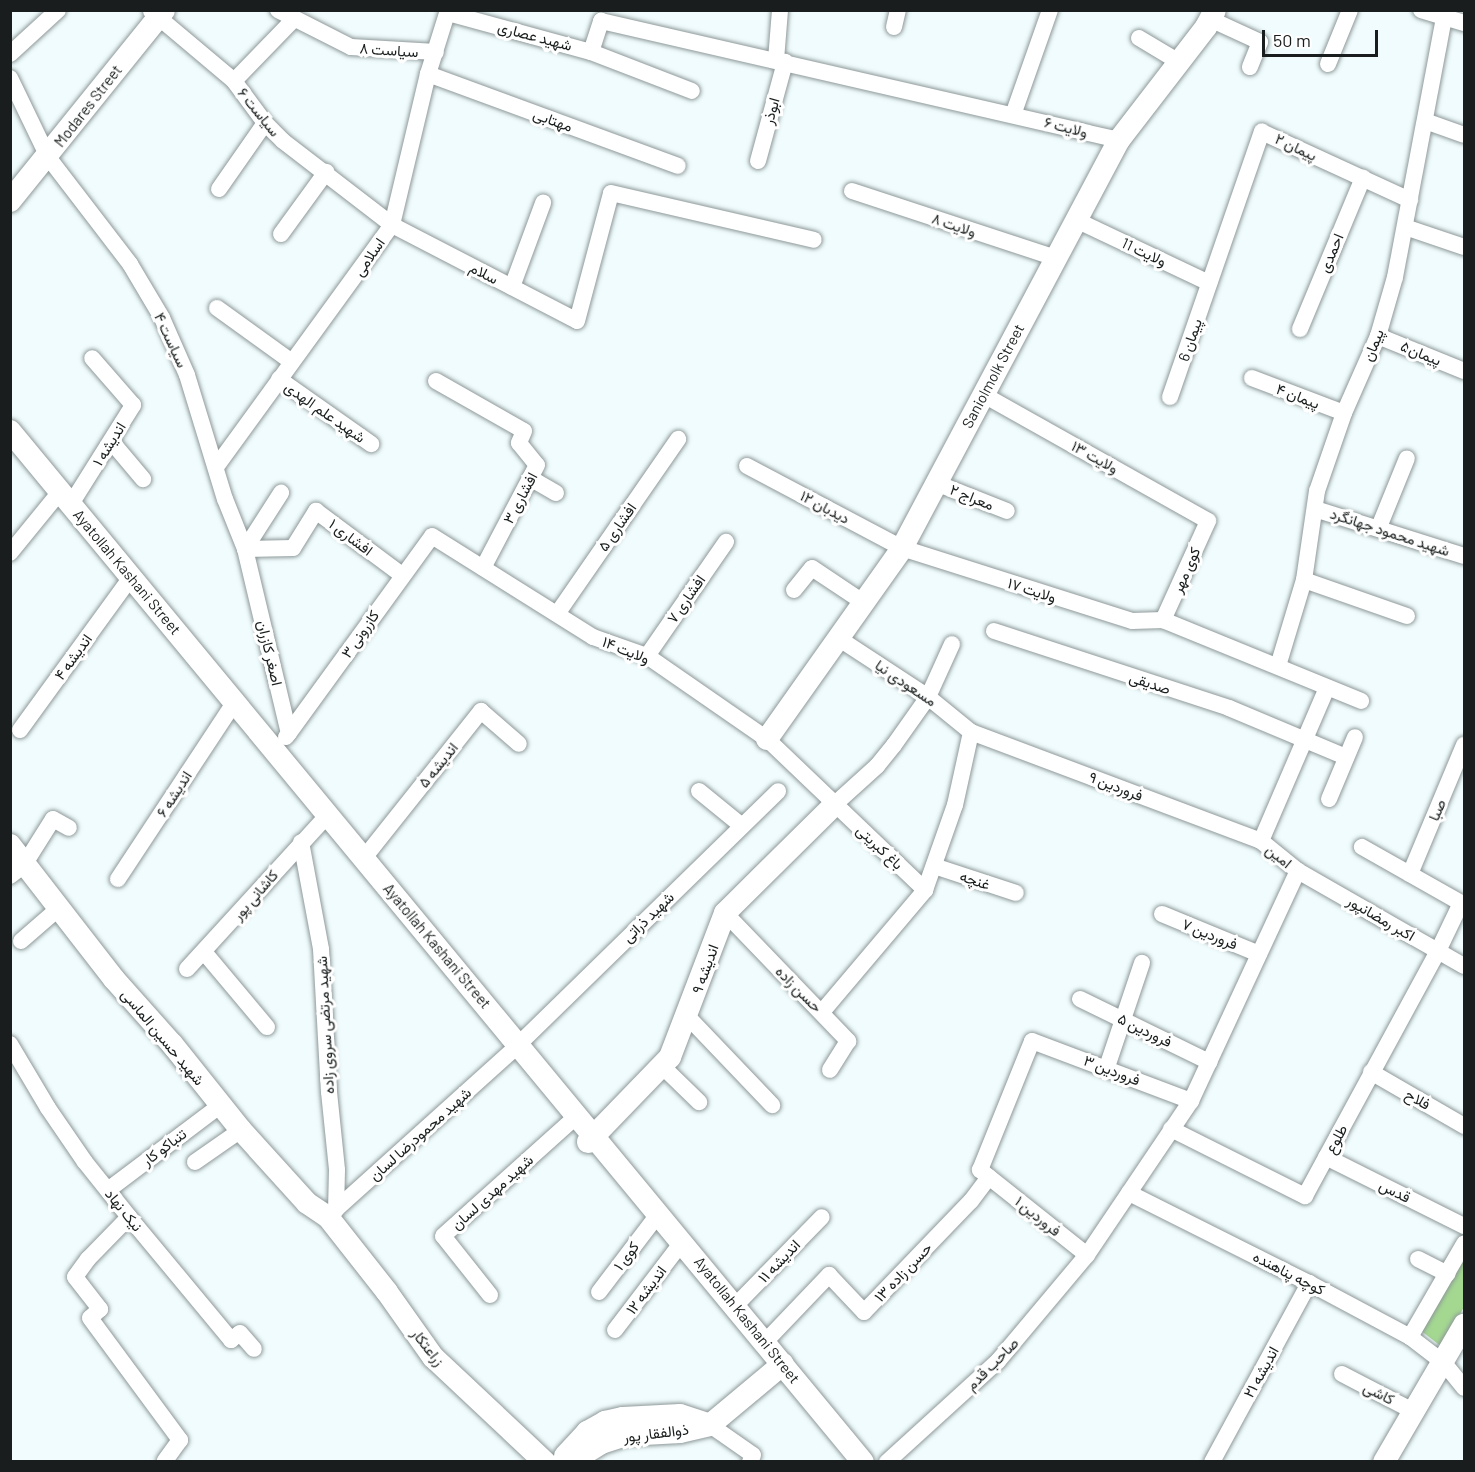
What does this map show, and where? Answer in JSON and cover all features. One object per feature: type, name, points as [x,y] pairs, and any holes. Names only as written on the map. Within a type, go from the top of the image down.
[{"type":"main road","name":"Modares Street","points":[[12,197],[48,157],[158,13]]},
{"type":"main road","name":"Saniolmolk Street","points":[[767,739],[902,548],[982,394],[1078,221],[1119,140],[1212,15]]},
{"type":"main road","name":"Ayatollah Kashani Street","points":[[10,430],[126,584],[322,821],[516,1047],[571,1121],[592,1139],[653,1221],[863,1461]]},
{"type":"main road","name":"Ayatollah Kashani Street","points":[[10,447],[62,502],[364,858],[592,1139],[765,1342],[780,1367],[852,1461]]},
{"type":"main road","name":"اندیشه ۹","points":[[592,1139],[670,1058],[688,1017],[725,914],[835,804]]},
{"type":"main road","name":"شهید حسین الماسی","points":[[10,845],[17,870],[59,908],[114,979],[241,1130],[307,1203],[332,1213]]},
{"type":"main road","name":"زراعتکار","points":[[332,1213],[433,1357],[545,1461]]},
{"type":"main road","points":[[1384,1461],[1444,1363],[1464,1325]]},
{"type":"main road","name":"ذوالفقار پور","points":[[571,1461],[601,1443],[626,1435],[680,1432],[710,1425],[780,1367]]},
{"type":"main road","name":"ذوالفقار پور","points":[[560,1461],[586,1432],[605,1422],[623,1418],[680,1415],[710,1425]]},
{"type":"street","points":[[10,54],[58,10]]},
{"type":"street","name":"سیاست ۸","points":[[278,10],[351,47],[436,52]]},
{"type":"street","name":"ابوذر","points":[[758,161],[780,61],[780,10]]},
{"type":"street","points":[[1013,115],[1050,10]]},
{"type":"street","points":[[1328,64],[1350,10]]},
{"type":"street","points":[[1421,10],[1464,23]]},
{"type":"street","name":"شهید عصاری","points":[[448,12],[591,52],[600,21]]},
{"type":"street","name":"اسلامی","points":[[216,467],[392,225],[428,74],[448,12]]},
{"type":"street","name":"سیاست ۶","points":[[158,13],[234,81],[265,123],[283,141],[392,225]]},
{"type":"street","points":[[1212,15],[1260,42],[1250,66]]},
{"type":"street","name":"پیمان","points":[[1278,666],[1304,580],[1317,491],[1344,413],[1378,336],[1395,277],[1444,18]]},
{"type":"street","points":[[234,81],[294,19]]},
{"type":"street","name":"ولایت ۶","points":[[600,21],[1119,140]]},
{"type":"street","points":[[1139,38],[1179,62]]},
{"type":"street","points":[[591,52],[692,91]]},
{"type":"street","name":"مهتابی","points":[[428,74],[678,166]]},
{"type":"street","name":"سیاست ۴","points":[[10,78],[48,157],[130,264],[162,318],[187,375],[225,499],[245,549]]},
{"type":"street","points":[[1425,121],[1464,135]]},
{"type":"street","points":[[219,189],[265,123]]},
{"type":"street","name":"پیمان ۲","points":[[1209,284],[1262,132],[1410,200]]},
{"type":"street","points":[[281,234],[326,172]]},
{"type":"street","name":"احمدی","points":[[1300,329],[1363,178]]},
{"type":"street","name":"ولایت ۸","points":[[852,191],[1056,258]]},
{"type":"street","name":"سلام","points":[[392,225],[577,321],[611,193],[814,240]]},
{"type":"street","points":[[512,287],[543,204]]},
{"type":"street","name":"ولایت 11","points":[[1078,221],[1209,284]]},
{"type":"street","points":[[1405,227],[1464,247]]},
{"type":"street","name":"پیمان 6","points":[[1170,397],[1209,284]]},
{"type":"street","points":[[217,308],[292,362]]},
{"type":"street","name":"پیمان۵","points":[[1378,336],[1464,371]]},
{"type":"street","name":"اندیشه ۱","points":[[10,553],[62,502],[111,441],[133,405],[92,358]]},
{"type":"street","name":"پیمان ۴","points":[[1252,378],[1344,413]]},
{"type":"street","name":"شهید علم الهدی","points":[[279,380],[371,444]]},
{"type":"street","name":"افشاری ۳","points":[[436,381],[524,431],[519,443],[537,465],[483,568]]},
{"type":"street","name":"ولایت ۱۳","points":[[982,394],[1208,521]]},
{"type":"street","name":"افشاری ۵","points":[[557,614],[678,439]]},
{"type":"street","points":[[111,441],[144,479]]},
{"type":"street","points":[[1379,527],[1407,458]]},
{"type":"street","name":"دیدبان ۱۲","points":[[747,466],[902,548]]},
{"type":"street","points":[[530,478],[556,493]]},
{"type":"street","name":"معراج ۲","points":[[936,483],[1007,511]]},
{"type":"street","points":[[245,549],[281,492]]},
{"type":"street","name":"شهید محمود جهانگرد","points":[[1315,509],[1379,527],[1464,556]]},
{"type":"street","name":"افشاری ۱","points":[[245,549],[293,548],[316,511],[402,575]]},
{"type":"street","name":"کوی مهر","points":[[1163,620],[1208,521]]},
{"type":"street","name":"ولایت ۱۴","points":[[432,536],[593,637],[647,656],[767,739],[835,804]]},
{"type":"street","name":"کازرونی ۳","points":[[289,733],[432,536]]},
{"type":"street","name":"افشاری ۷","points":[[647,656],[726,542]]},
{"type":"street","name":"ولایت ۱۷","points":[[902,548],[1132,621],[1163,620]]},
{"type":"street","name":"اصغر کازران","points":[[245,549],[289,733]]},
{"type":"street","points":[[794,590],[812,568],[863,602]]},
{"type":"street","points":[[1304,580],[1407,616]]},
{"type":"street","name":"اندیشه ۴","points":[[20,730],[126,584]]},
{"type":"street","points":[[1163,620],[1361,701]]},
{"type":"street","name":"صدیقی","points":[[994,631],[1229,708],[1304,741]]},
{"type":"street","name":"مسعودی نیا","points":[[838,638],[928,697],[971,732]]},
{"type":"street","points":[[835,804],[877,766],[928,697],[952,644]]},
{"type":"street","points":[[1261,841],[1327,688]]},
{"type":"street","name":"اندیشه ۶","points":[[118,879],[230,709]]},
{"type":"street","name":"اندیشه ۵","points":[[364,858],[481,711],[519,744]]},
{"type":"street","points":[[822,1012],[926,890],[955,805],[971,732]]},
{"type":"street","name":"فروردین ۹","points":[[971,732],[1261,841]]},
{"type":"street","points":[[274,752],[289,733]]},
{"type":"street","points":[[1329,799],[1356,737]]},
{"type":"street","points":[[1304,741],[1346,757]]},
{"type":"street","name":"صبا","points":[[1410,874],[1464,745]]},
{"type":"street","points":[[699,791],[742,826]]},
{"type":"street","name":"شهید ذراتی","points":[[516,1047],[778,791]]},
{"type":"street","name":"باغ کبریتی","points":[[835,804],[926,890]]},
{"type":"street","points":[[17,870],[53,819],[69,828]]},
{"type":"street","name":"کاشانی پور","points":[[187,969],[322,821]]},
{"type":"street","name":"امین","points":[[1261,841],[1298,871]]},
{"type":"street","name":"شهید مرتضی سروی زاده","points":[[301,842],[321,949],[329,1092],[336,1159],[332,1213]]},
{"type":"street","points":[[1362,847],[1410,874],[1462,899]]},
{"type":"street","name":"غنچه","points":[[934,866],[1017,893]]},
{"type":"street","name":"اکبر رمضانپور","points":[[1298,871],[1464,966]]},
{"type":"street","name":"صاحب قدم","points":[[887,1461],[998,1361],[1086,1255],[1191,1101],[1298,871]]},
{"type":"street","name":"طلوع","points":[[1171,1129],[1305,1196],[1438,951],[1462,899]]},
{"type":"street","points":[[21,941],[59,908]]},
{"type":"street","name":"حسن زاده","points":[[725,914],[848,1041],[830,1070]]},
{"type":"street","name":"فروردین ۷","points":[[1162,914],[1259,954]]},
{"type":"street","points":[[204,952],[267,1027]]},
{"type":"street","points":[[1107,1067],[1142,963]]},
{"type":"street","name":"فروردین ۵","points":[[1080,999],[1209,1062]]},
{"type":"street","points":[[688,1017],[772,1105]]},
{"type":"street","name":"فروردین ۳","points":[[989,1176],[980,1170],[1032,1041],[1107,1067],[1191,1101]]},
{"type":"street","name":"نیک نهاد","points":[[10,1044],[48,1108],[129,1217],[231,1340],[240,1333],[254,1349]]},
{"type":"street","name":"شهید محمودرضا لسان","points":[[332,1213],[516,1047]]},
{"type":"street","points":[[662,1066],[699,1102]]},
{"type":"street","name":"فلاح","points":[[1371,1072],[1464,1126]]},
{"type":"street","name":"تنباکو کار","points":[[108,1190],[221,1105]]},
{"type":"street","name":"شهید مهدی لسان","points":[[490,1295],[443,1236],[571,1121]]},
{"type":"street","points":[[195,1162],[241,1130]]},
{"type":"street","name":"قدس","points":[[1326,1157],[1464,1226]]},
{"type":"street","name":"فروردین ۱","points":[[989,1176],[1086,1255]]},
{"type":"street","name":"حسن زاده ۱۳","points":[[765,1342],[829,1275],[864,1312],[971,1201],[989,1176]]},
{"type":"street","name":"کوچه پناهنده","points":[[1129,1193],[1309,1282],[1410,1337],[1444,1363],[1464,1388]]},
{"type":"street","points":[[129,1217],[88,1259],[75,1278],[100,1309],[90,1318],[180,1440],[165,1461]]},
{"type":"street","name":"اندیشه ۱۱","points":[[735,1306],[822,1217]]},
{"type":"street","name":"کوی ۱","points":[[599,1292],[653,1221]]},
{"type":"street","points":[[1410,1337],[1464,1244]]},
{"type":"street","name":"اندیشه ۱۲","points":[[615,1330],[677,1249]]},
{"type":"street","points":[[1418,1259],[1447,1274]]},
{"type":"street","name":"اندیشه ۲۱","points":[[1212,1461],[1309,1282]]},
{"type":"street","name":"کاشی","points":[[1342,1374],[1415,1412]]},
{"type":"street","points":[[710,1425],[753,1455],[750,1461]]},
{"type":"green space","points":[[1464,1258],[1464,1307],[1442,1347],[1420,1330]]}]
